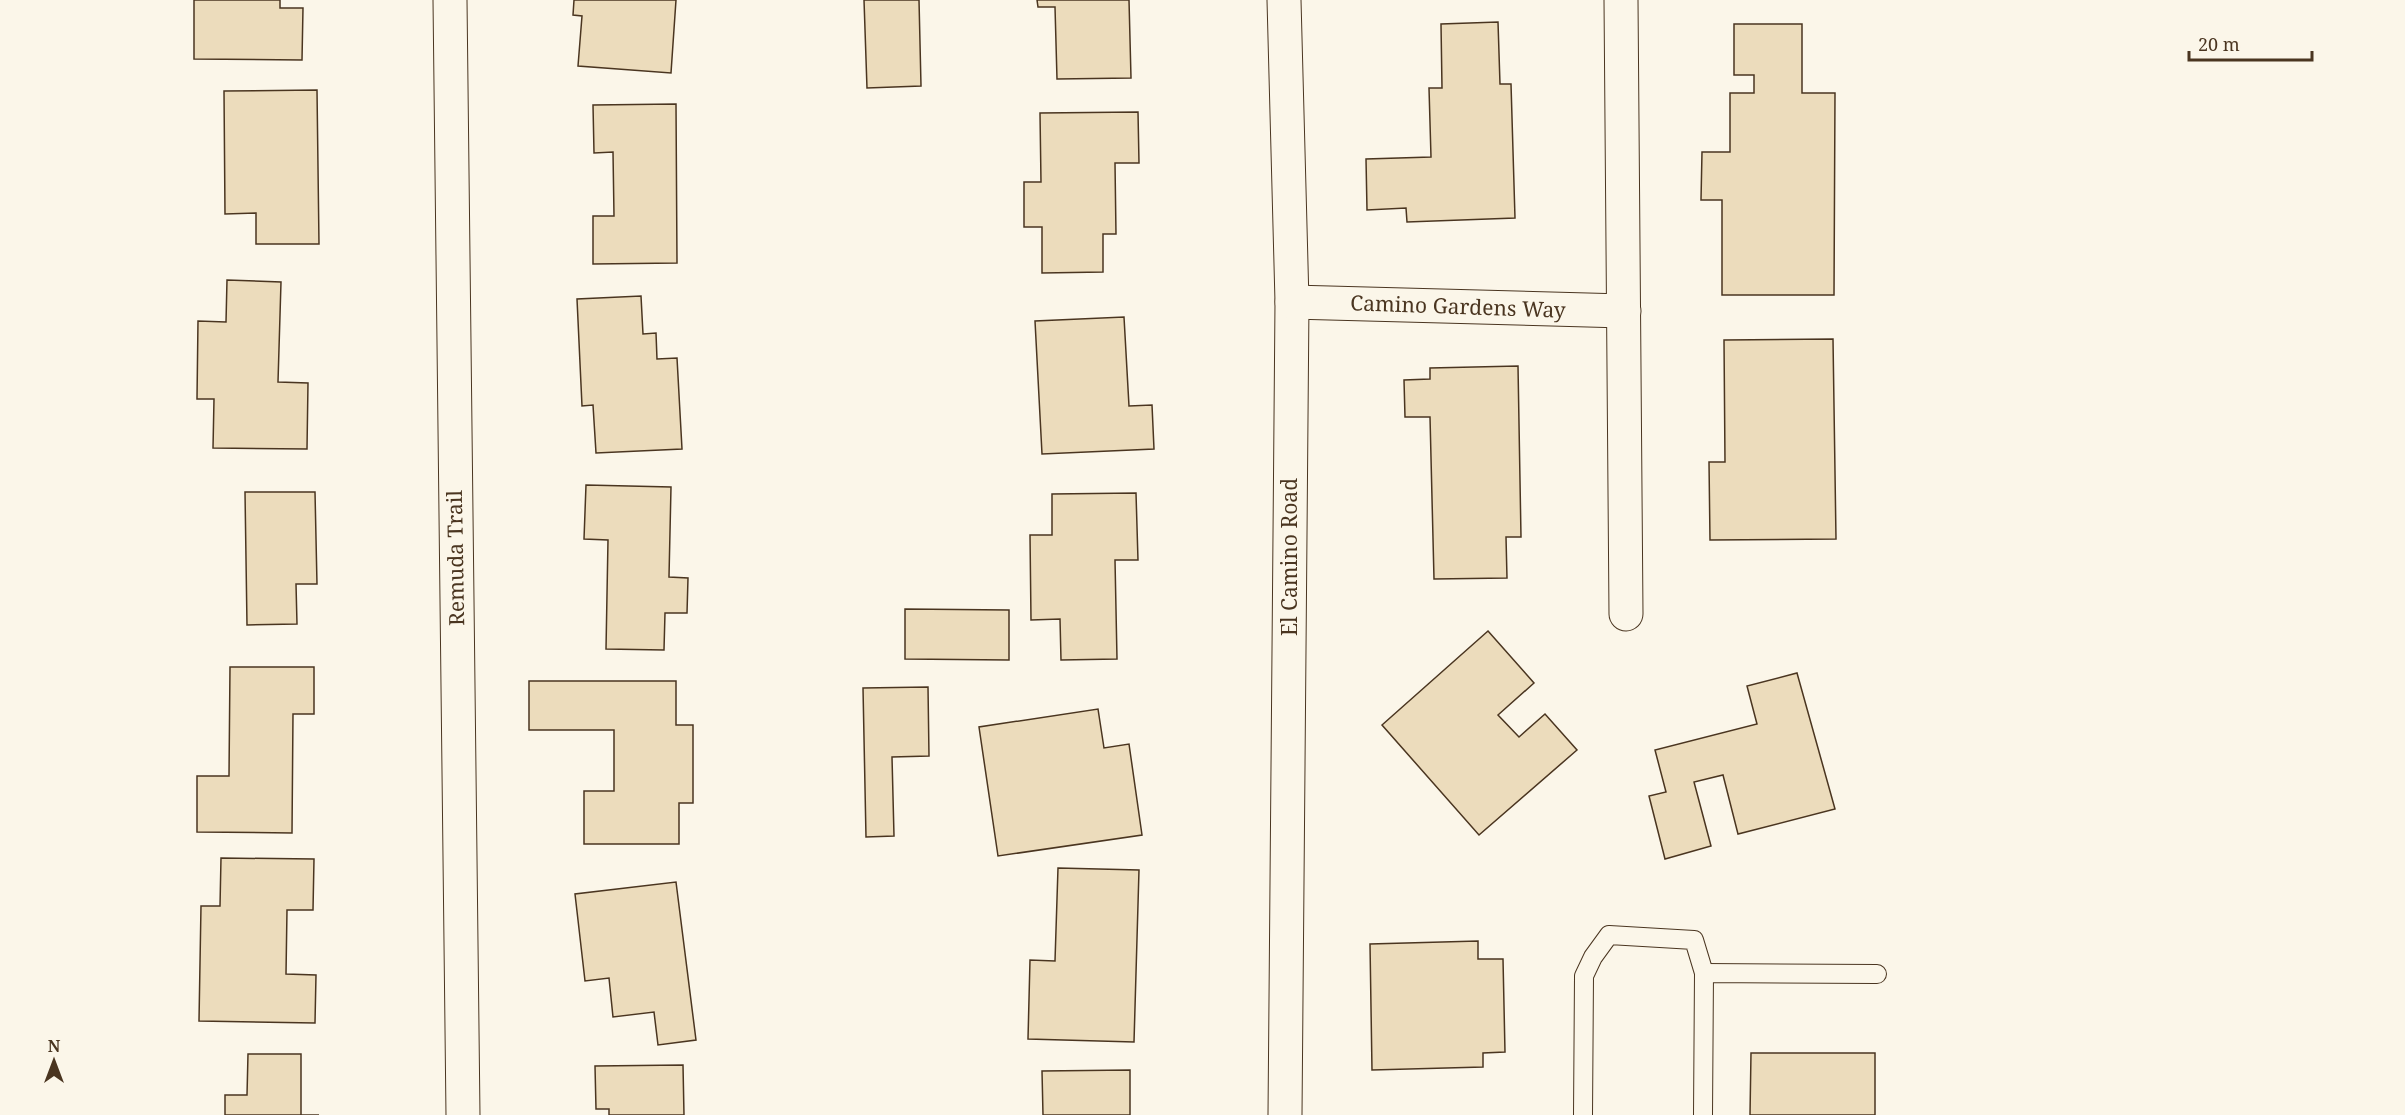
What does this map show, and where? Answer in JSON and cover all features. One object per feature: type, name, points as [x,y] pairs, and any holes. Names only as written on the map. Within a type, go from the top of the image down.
[{"type":"street","name":"Remuda Trail","points":[[450,0],[463,1115]]},
{"type":"street","name":"El Camino Road","points":[[1284,0],[1292,302],[1285,1115]]},
{"type":"street","points":[[1621,0],[1626,614]]},
{"type":"street","name":"Camino Gardens Way","points":[[1292,302],[1624,311]]},
{"type":"lane","points":[[1583,1115],[1584,976],[1593,957],[1609,935],[1694,940],[1704,973],[1703,1115]]},
{"type":"lane","points":[[1704,973],[1877,974]]},
{"type":"building","points":[[194,0],[280,0],[280,8],[303,8],[302,60],[194,59]]},
{"type":"building","points":[[574,0],[676,0],[671,73],[578,66],[582,16],[573,15]]},
{"type":"building","points":[[864,0],[919,0],[921,86],[867,88]]},
{"type":"building","points":[[1037,0],[1129,0],[1131,78],[1057,79],[1055,7],[1038,7]]},
{"type":"building","points":[[1498,22],[1500,84],[1511,84],[1515,218],[1407,222],[1406,208],[1367,210],[1366,159],[1431,157],[1429,88],[1442,88],[1441,24]]},
{"type":"building","points":[[1734,24],[1802,24],[1802,93],[1835,93],[1834,295],[1722,295],[1722,200],[1701,200],[1702,152],[1730,152],[1730,93],[1754,93],[1754,75],[1734,75]]},
{"type":"building","points":[[317,90],[319,244],[256,244],[256,213],[225,214],[224,91]]},
{"type":"building","points":[[676,104],[677,263],[593,264],[593,216],[614,216],[613,152],[594,153],[593,105]]},
{"type":"building","points":[[1138,112],[1139,163],[1115,163],[1116,234],[1103,234],[1103,272],[1042,273],[1042,227],[1024,227],[1024,182],[1041,182],[1040,113]]},
{"type":"building","points":[[227,280],[281,282],[278,382],[308,383],[307,449],[213,448],[214,399],[197,399],[198,321],[226,322]]},
{"type":"building","points":[[641,296],[643,334],[656,333],[657,359],[677,358],[682,449],[596,453],[593,405],[582,406],[577,299]]},
{"type":"building","points":[[1124,317],[1129,406],[1152,405],[1154,449],[1042,454],[1035,321]]},
{"type":"building","points":[[1833,339],[1836,539],[1710,540],[1709,462],[1725,462],[1724,340]]},
{"type":"building","points":[[1518,366],[1521,537],[1506,537],[1507,578],[1434,579],[1430,417],[1405,417],[1404,380],[1430,379],[1430,368]]},
{"type":"building","points":[[586,485],[671,487],[669,577],[688,578],[687,613],[665,613],[664,650],[606,649],[608,540],[584,539]]},
{"type":"building","points":[[245,492],[315,492],[317,584],[296,584],[297,624],[247,625]]},
{"type":"building","points":[[1136,493],[1138,560],[1115,560],[1117,659],[1061,660],[1060,619],[1031,620],[1030,535],[1052,535],[1052,494]]},
{"type":"building","points":[[905,609],[1009,610],[1009,660],[905,659]]},
{"type":"building","points":[[1488,631],[1534,683],[1498,715],[1519,737],[1545,714],[1577,750],[1479,835],[1382,725]]},
{"type":"building","points":[[230,667],[314,667],[314,714],[293,714],[292,833],[197,832],[197,776],[229,776]]},
{"type":"building","points":[[1797,673],[1835,809],[1738,834],[1723,775],[1694,782],[1711,846],[1665,859],[1649,796],[1666,792],[1655,750],[1757,724],[1747,686]]},
{"type":"building","points":[[529,681],[676,681],[676,725],[693,725],[693,803],[679,803],[679,844],[584,844],[584,791],[614,791],[614,730],[529,730]]},
{"type":"building","points":[[928,687],[929,756],[892,757],[894,836],[866,837],[863,688]]},
{"type":"building","points":[[1098,709],[1104,748],[1129,744],[1142,835],[998,856],[979,727]]},
{"type":"building","points":[[221,858],[314,859],[313,910],[287,910],[286,974],[316,975],[315,1023],[199,1021],[201,906],[220,906]]},
{"type":"building","points":[[1058,868],[1139,870],[1134,1042],[1028,1039],[1030,960],[1055,961]]},
{"type":"building","points":[[676,882],[696,1040],[658,1045],[654,1012],[613,1017],[609,978],[585,981],[575,894]]},
{"type":"building","points":[[1478,941],[1478,959],[1503,959],[1505,1052],[1483,1053],[1483,1067],[1372,1070],[1370,944]]},
{"type":"building","points":[[1751,1053],[1875,1053],[1875,1115],[1750,1115]]},
{"type":"building","points":[[248,1054],[301,1054],[301,1115],[225,1115],[225,1095],[247,1095]]},
{"type":"building","points":[[683,1065],[684,1115],[609,1115],[609,1109],[596,1109],[595,1066]]},
{"type":"building","points":[[1130,1070],[1130,1115],[1043,1115],[1042,1071]]}]
